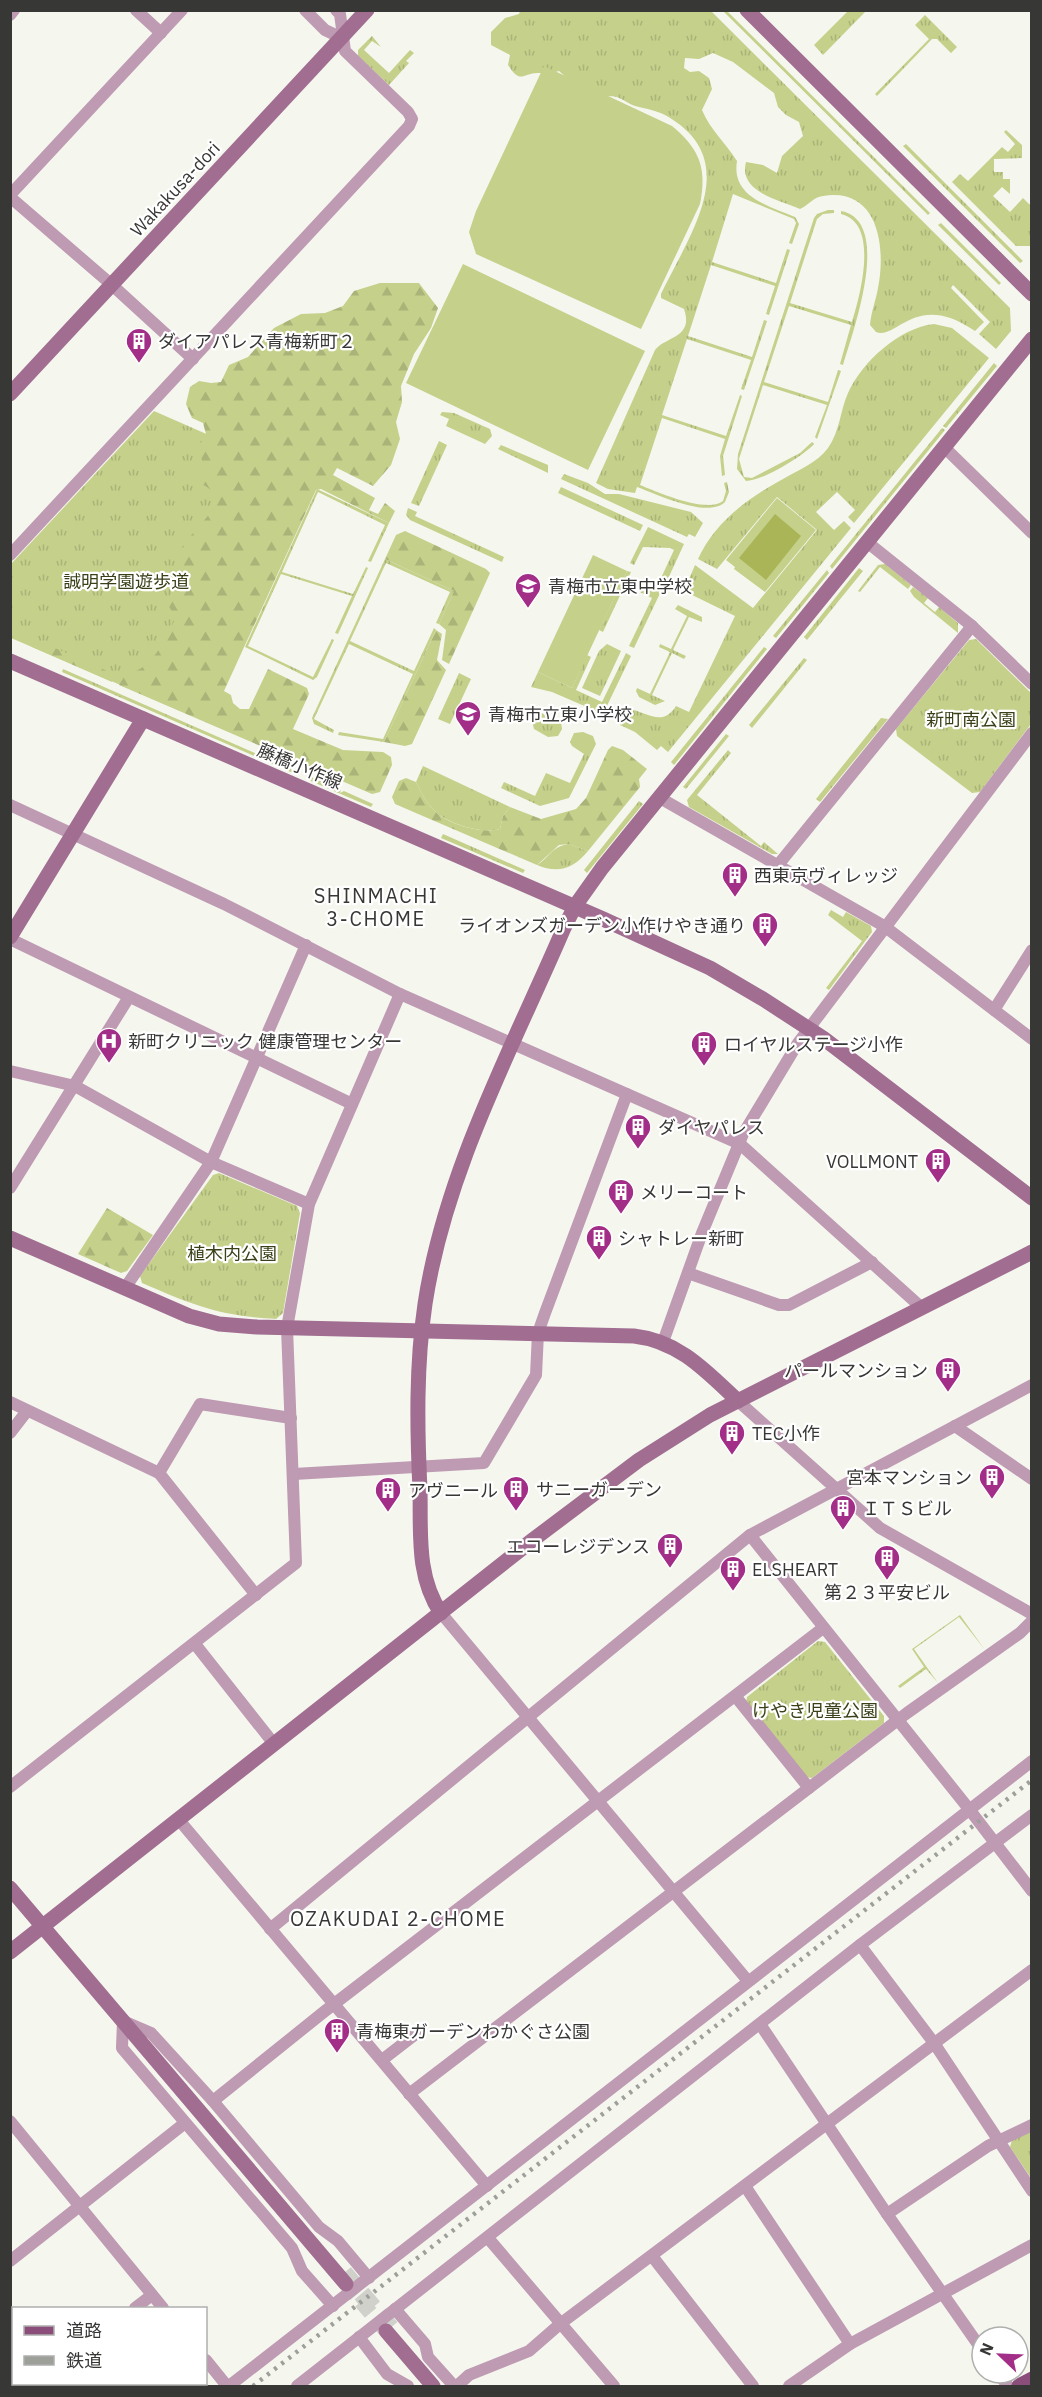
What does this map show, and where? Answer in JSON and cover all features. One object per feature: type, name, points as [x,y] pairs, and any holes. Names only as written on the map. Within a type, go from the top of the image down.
[{"type":"main road","points":[[1019,2386],[1032,2379]]},
{"type":"street","points":[[10,15],[14,10]]},
{"type":"street","points":[[136,10],[161,33]]},
{"type":"street","points":[[182,10],[10,196],[193,359]]},
{"type":"street","points":[[305,10],[325,30],[342,38]]},
{"type":"street","points":[[10,555],[409,126],[412,119],[408,112],[345,51],[340,14],[336,10]]},
{"type":"street","name":"Wakakusa-dori","points":[[10,393],[367,10]]},
{"type":"street","points":[[747,10],[1032,294]]},
{"type":"street","points":[[748,1981],[430,1597],[423,1574],[418,1401],[422,1331],[433,1262],[452,1194],[513,1044],[575,906],[1032,339]]},
{"type":"street","points":[[944,447],[1032,533]]},
{"type":"street","points":[[867,542],[972,626],[1032,684]]},
{"type":"street","points":[[778,865],[972,626]]},
{"type":"street","name":"藤橋小作線","points":[[10,661],[575,906],[710,968],[808,1028],[1032,1198]]},
{"type":"street","points":[[143,719],[10,938],[352,1104]]},
{"type":"street","points":[[663,1342],[740,1144],[808,1028],[1032,734]]},
{"type":"street","points":[[660,798],[884,926],[1032,1039]]},
{"type":"street","points":[[10,805],[75,833],[306,945],[400,994],[740,1144],[922,1308]]},
{"type":"street","points":[[125,1288],[212,1162],[306,945]]},
{"type":"street","points":[[994,1010],[1032,950]]},
{"type":"street","points":[[10,1787],[296,1563],[288,1328],[309,1204],[400,994]]},
{"type":"street","points":[[10,1188],[129,997]]},
{"type":"street","points":[[10,1071],[75,1086],[212,1162],[309,1204]]},
{"type":"street","points":[[294,1474],[484,1463],[536,1375],[538,1333],[627,1094]]},
{"type":"street","points":[[10,1238],[206,1321],[236,1326],[634,1336],[663,1342],[688,1356],[836,1489],[896,1539],[1032,1614]]},
{"type":"street","points":[[10,1952],[441,1612],[624,1471],[673,1438],[738,1401],[1032,1252]]},
{"type":"street","points":[[688,1273],[779,1305],[789,1305],[872,1262]]},
{"type":"street","points":[[270,1929],[750,1535],[1032,1385]]},
{"type":"street","points":[[10,1402],[159,1473],[256,1595]]},
{"type":"street","points":[[159,1473],[200,1404],[291,1418]]},
{"type":"street","points":[[10,1433],[27,1411]]},
{"type":"street","points":[[955,1426],[1032,1479]]},
{"type":"street","points":[[750,1535],[1032,1891]]},
{"type":"street","points":[[409,2094],[897,1720],[1020,1633],[1032,1622]]},
{"type":"street","points":[[213,2101],[823,1628]]},
{"type":"street","points":[[195,1644],[274,1744]]},
{"type":"street","points":[[736,1697],[809,1788]]},
{"type":"street","points":[[207,2361],[228,2386],[1032,1761]]},
{"type":"street","points":[[297,2386],[860,1945],[1032,1815]]},
{"type":"street","points":[[179,1820],[487,2186]]},
{"type":"street","points":[[10,1888],[346,2284]]},
{"type":"street","points":[[860,1945],[934,2043],[1032,2190]]},
{"type":"street","points":[[395,2309],[425,2344],[428,2357],[455,2386],[469,2375],[529,2351],[560,2324],[1032,1970]]},
{"type":"street","points":[[123,2020],[151,2033],[213,2101],[319,2227],[338,2241],[369,2278]]},
{"type":"street","points":[[123,2020],[122,2048],[292,2248],[302,2271],[333,2306]]},
{"type":"street","points":[[760,2024],[970,2333]]},
{"type":"street","points":[[382,2060],[417,2033]]},
{"type":"street","points":[[10,2121],[162,2307]]},
{"type":"street","points":[[10,2261],[185,2123]]},
{"type":"street","points":[[887,2214],[988,2146],[1032,2125]]},
{"type":"street","points":[[745,2186],[850,2344]]},
{"type":"street","points":[[488,2238],[614,2386]]},
{"type":"street","points":[[789,2386],[850,2344],[1032,2245]]},
{"type":"street","points":[[652,2256],[753,2386]]},
{"type":"street","points":[[136,2307],[152,2295]]},
{"type":"street","points":[[386,2331],[433,2386]]},
{"type":"street","points":[[359,2337],[387,2374],[408,2386]]},
{"type":"green space","points":[[520,11],[711,11],[1010,308],[1011,331],[996,349],[979,334],[990,322],[953,285],[951,288],[984,322],[975,331],[955,320],[938,315],[923,315],[884,333],[876,332],[870,325],[878,288],[881,255],[875,224],[867,211],[856,201],[842,196],[819,197],[800,209],[754,188],[745,172],[746,162],[763,165],[777,173],[782,156],[803,136],[799,122],[786,115],[778,107],[774,93],[733,62],[713,53],[699,59],[685,58],[684,68],[690,72],[699,71],[709,78],[712,89],[702,110],[737,161],[737,173],[746,192],[764,204],[795,217],[799,224],[792,244],[789,243],[796,223],[794,219],[733,194],[712,262],[776,283],[787,249],[790,250],[769,315],[766,314],[775,286],[711,265],[688,336],[752,357],[764,320],[767,321],[744,390],[741,389],[751,360],[687,339],[662,415],[726,436],[740,395],[742,396],[723,456],[725,475],[722,476],[720,456],[725,439],[662,418],[640,485],[682,500],[706,505],[723,501],[726,491],[724,483],[727,482],[729,492],[725,502],[717,507],[695,507],[637,487],[635,493],[608,489],[596,483],[655,350],[682,331],[685,326],[684,309],[661,298],[661,294],[696,223],[704,199],[707,176],[702,154],[689,133],[665,115],[635,106],[617,97],[601,96],[583,90],[559,71],[516,75],[508,65],[510,55],[491,45],[491,32],[505,18],[519,14]]},
{"type":"green space","points":[[723,11],[727,11],[930,213],[928,215]]},
{"type":"green space","points":[[848,11],[866,11],[823,55],[814,45]]},
{"type":"green space","points":[[925,15],[957,47],[951,53],[937,39],[932,39],[877,96],[875,94],[929,39],[915,25]]},
{"type":"green space","points":[[372,36],[381,47],[372,41],[364,50],[389,73],[410,50],[414,53],[406,61],[409,63],[389,85],[358,56],[358,50]]},
{"type":"green space","points":[[544,66],[672,126],[689,143],[699,160],[703,180],[700,204],[641,329],[476,254],[469,232],[476,211]]},
{"type":"green space","points":[[1006,130],[1022,145],[1022,158],[994,159],[994,172],[1003,172],[1003,179],[1010,179],[1010,194],[1002,187],[993,196],[1010,212],[1023,198],[1031,206],[1031,246],[1016,246],[952,182],[960,174],[968,181],[1002,147],[1008,152],[1015,144],[1004,132]]},
{"type":"green space","points":[[906,144],[1023,261],[1020,263],[903,146]]},
{"type":"green space","points":[[834,210],[834,213],[823,214],[817,219],[790,303],[852,322],[862,279],[864,245],[860,231],[853,220],[841,214],[841,211],[857,219],[865,235],[867,256],[865,280],[854,329],[843,365],[840,364],[851,325],[789,306],[764,382],[828,402],[838,370],[841,371],[817,439],[815,437],[827,405],[763,385],[739,459],[744,477],[752,478],[800,453],[812,442],[814,444],[782,467],[762,477],[746,481],[737,469],[738,454],[814,218],[817,214]]},
{"type":"green space","points":[[941,223],[1001,283],[999,285],[938,225]]},
{"type":"green space","points":[[463,264],[645,351],[588,470],[406,383]]},
{"type":"green space","points":[[380,283],[419,283],[438,308],[431,328],[414,354],[401,386],[402,402],[396,422],[400,439],[391,465],[373,486],[337,468],[333,475],[375,498],[369,510],[378,514],[385,503],[395,511],[389,523],[321,489],[316,490],[224,691],[231,695],[233,703],[240,709],[249,709],[268,669],[307,688],[309,694],[293,729],[343,750],[383,752],[391,757],[392,765],[380,792],[372,794],[119,685],[126,674],[136,671],[151,660],[167,636],[176,618],[166,602],[178,577],[181,552],[215,504],[214,496],[208,488],[195,481],[203,466],[199,446],[206,434],[203,423],[192,418],[186,404],[190,387],[199,381],[221,382],[229,365],[248,357],[274,328],[301,314],[325,313],[343,306],[354,291]]},
{"type":"green space","points":[[934,324],[952,328],[989,358],[854,523],[848,517],[855,510],[837,492],[816,512],[834,530],[844,521],[851,528],[668,752],[661,746],[657,750],[635,732],[620,725],[630,709],[655,717],[666,716],[676,706],[689,712],[735,616],[684,591],[695,565],[753,608],[817,530],[777,497],[717,569],[698,559],[705,546],[723,522],[745,503],[824,453],[835,435],[845,400],[854,381],[883,348],[908,332]]},
{"type":"green space","points":[[994,363],[997,366],[946,428],[943,426]]},
{"type":"green space","name":"誠明学園遊歩道","points":[[154,411],[282,467],[174,708],[11,638],[10,565]]},
{"type":"green space","points":[[442,412],[454,413],[490,429],[492,436],[485,444],[446,426],[449,419],[440,415]]},
{"type":"green space","points":[[942,428],[945,430],[832,569],[830,566]]},
{"type":"green space","points":[[439,441],[447,445],[419,506],[411,503]]},
{"type":"green space","points":[[501,445],[548,465],[548,473],[498,449]]},
{"type":"green space","points":[[564,474],[588,483],[605,494],[619,494],[691,512],[703,523],[695,537],[689,534],[687,537],[561,479]]},
{"type":"green space","points":[[561,487],[643,525],[640,531],[558,493]]},
{"type":"green space","points":[[317,489],[389,523],[371,562],[368,561],[385,525],[318,492],[282,572],[353,594],[366,567],[368,568],[338,634],[335,633],[352,596],[281,574],[248,646],[313,677],[332,639],[334,640],[317,677],[313,680],[245,647]]},
{"type":"green space","points":[[777,498],[816,530],[765,592],[734,569],[735,567],[726,560]]},
{"type":"green space","points":[[408,508],[417,512],[415,516],[504,557],[502,562],[410,520],[406,515]]},
{"type":"green space","points":[[648,527],[684,544],[667,581],[661,578],[674,550],[670,548],[643,547],[634,565],[630,563]]},
{"type":"green space","points":[[405,531],[486,569],[490,573],[449,664],[442,660],[446,630],[439,624],[454,591],[385,559],[396,535]]},
{"type":"green space","points":[[593,555],[627,571],[572,688],[538,672]]},
{"type":"green space","points":[[385,559],[454,591],[439,624],[436,623],[450,592],[386,563],[350,641],[414,671],[434,628],[436,630],[384,742],[338,735],[339,732],[383,739],[413,674],[349,644],[314,719],[334,730],[333,733],[314,724],[312,718]]},
{"type":"green space","points":[[885,564],[911,585],[908,589],[880,567],[860,592],[858,591],[878,565]]},
{"type":"green space","points":[[859,568],[863,571],[807,640],[804,637]]},
{"type":"green space","points":[[827,570],[829,573],[776,638],[773,636]]},
{"type":"green space","points":[[627,571],[631,572],[603,632],[599,630]]},
{"type":"green space","points":[[644,578],[663,587],[634,648],[629,646],[652,598],[638,591]]},
{"type":"green space","points":[[913,587],[928,598],[924,603],[935,612],[939,607],[958,623],[958,633],[914,597],[910,591]]},
{"type":"green space","points":[[678,605],[702,617],[702,622],[689,617],[673,650],[686,656],[684,659],[672,653],[652,695],[665,701],[655,705],[639,697],[636,691],[637,688],[650,694],[670,652],[659,647],[660,644],[671,649],[687,616],[675,609]]},
{"type":"green space","points":[[436,630],[442,634],[437,660],[446,670],[412,744],[405,746],[384,742]]},
{"type":"green space","name":"新町南公園","points":[[976,639],[1031,693],[1031,724],[980,792],[972,793],[897,736],[896,729],[969,640]]},
{"type":"green space","points":[[39,641],[114,674],[112,682],[32,647]]},
{"type":"green space","points":[[607,644],[621,651],[600,696],[582,688],[599,651]]},
{"type":"green space","points":[[764,647],[767,649],[674,765],[671,762]]},
{"type":"green space","points":[[626,653],[631,656],[603,714],[552,692],[531,687],[538,672],[572,688],[587,655],[591,657],[576,690],[602,702]]},
{"type":"green space","points":[[804,658],[807,660],[752,728],[749,725]]},
{"type":"green space","points":[[63,669],[294,770],[293,773],[62,672]]},
{"type":"green space","points":[[459,673],[471,679],[450,724],[438,719]]},
{"type":"green space","points":[[539,712],[561,722],[562,729],[558,736],[548,737],[534,729],[531,717]]},
{"type":"green space","points":[[881,718],[888,719],[820,802],[816,799]]},
{"type":"green space","points":[[583,732],[593,736],[596,744],[569,798],[540,806],[501,788],[504,782],[535,796],[546,773],[570,783],[584,754],[570,742],[574,733]]},
{"type":"green space","points":[[726,734],[729,736],[686,789],[683,787]]},
{"type":"green space","points":[[612,746],[623,750],[647,769],[639,779],[640,787],[588,851],[569,844],[559,845],[537,865],[395,804],[392,797],[399,781],[406,778],[416,782],[431,807],[450,821],[476,829],[500,829],[503,816],[510,807],[541,819],[576,809],[586,798]]},
{"type":"green space","points":[[728,750],[731,753],[697,795],[761,846],[764,842],[778,854],[772,854],[689,807],[687,800]]},
{"type":"green space","points":[[423,766],[510,807],[503,816],[500,829],[485,830],[467,827],[437,813],[422,795],[416,782]]},
{"type":"green space","points":[[307,775],[341,790],[340,793],[344,791],[373,804],[371,807],[306,779]]},
{"type":"green space","points":[[639,801],[643,804],[587,873],[584,870]]},
{"type":"green space","points":[[443,834],[525,870],[523,873],[441,838]]},
{"type":"green space","points":[[569,844],[588,851],[577,862],[565,868],[552,869],[537,865],[555,849]]},
{"type":"green space","points":[[831,910],[843,917],[846,912],[871,926],[872,932],[829,990],[826,988],[862,941],[828,915]]},
{"type":"green space","name":"植木内公園","points":[[219,1173],[297,1206],[300,1213],[283,1313],[276,1319],[238,1315],[207,1308],[142,1283],[140,1276],[213,1175]]},
{"type":"green space","points":[[107,1208],[153,1235],[127,1271],[121,1273],[78,1254]]},
{"type":"green space","points":[[960,1615],[985,1650],[959,1617],[914,1649],[938,1683],[926,1669],[900,1688],[898,1686],[924,1667],[912,1649]]},
{"type":"green space","name":"けやき児童公園","points":[[818,1641],[825,1642],[884,1716],[884,1723],[812,1778],[805,1777],[746,1704],[747,1697]]},
{"type":"green space","points":[[1031,2130],[1031,2178],[1010,2147],[1012,2140]]},
{"type":"shaded area","points":[[775,514],[801,536],[766,580],[739,558]]},
{"type":"tunnel","points":[[344,2273],[394,2332]]},
{"type":"tunnel","points":[[346,2284],[386,2331]]},
{"type":"railway","points":[[253,2386],[1032,1780]]},
{"type":"place","name":"ダイアパレス青梅新町２","points":[[139,364]]},
{"type":"place","name":"青梅市立東中学校","points":[[528,609]]},
{"type":"place","name":"青梅市立東小学校","points":[[468,737]]},
{"type":"place","name":"西東京ヴィレッジ","points":[[735,898]]},
{"type":"place","name":"ライオンズガーデン小作けやき通り","points":[[765,948]]},
{"type":"place","name":"新町クリニック 健康管理センター","points":[[109,1064]]},
{"type":"place","name":"ロイヤルステージ小作","points":[[704,1067]]},
{"type":"place","name":"ダイヤパレス","points":[[638,1150]]},
{"type":"place","name":"VOLLMONT","points":[[938,1184]]},
{"type":"place","name":"メリーコート","points":[[621,1215]]},
{"type":"place","name":"シャトレー新町","points":[[599,1261]]},
{"type":"place","name":"パールマンション","points":[[948,1393]]},
{"type":"place","name":"TEC小作","points":[[732,1456]]},
{"type":"place","name":"宮本マンション","points":[[992,1500]]},
{"type":"place","name":"サニーガーデン","points":[[516,1512]]},
{"type":"place","name":"アヴニール","points":[[388,1513]]},
{"type":"place","name":"ＩＴＳビル","points":[[843,1531]]},
{"type":"place","name":"エコーレジデンス","points":[[670,1569]]},
{"type":"place","name":"第２３平安ビル","points":[[887,1581]]},
{"type":"place","name":"ELSHEART","points":[[733,1592]]},
{"type":"place","name":"青梅東ガーデンわかぐさ公園","points":[[337,2054]]},
{"type":"district","name":"SHINMACHI 3-CHOME","points":[[376,906]]},
{"type":"district","name":"OZAKUDAI 2-CHOME","points":[[398,1918]]}]
